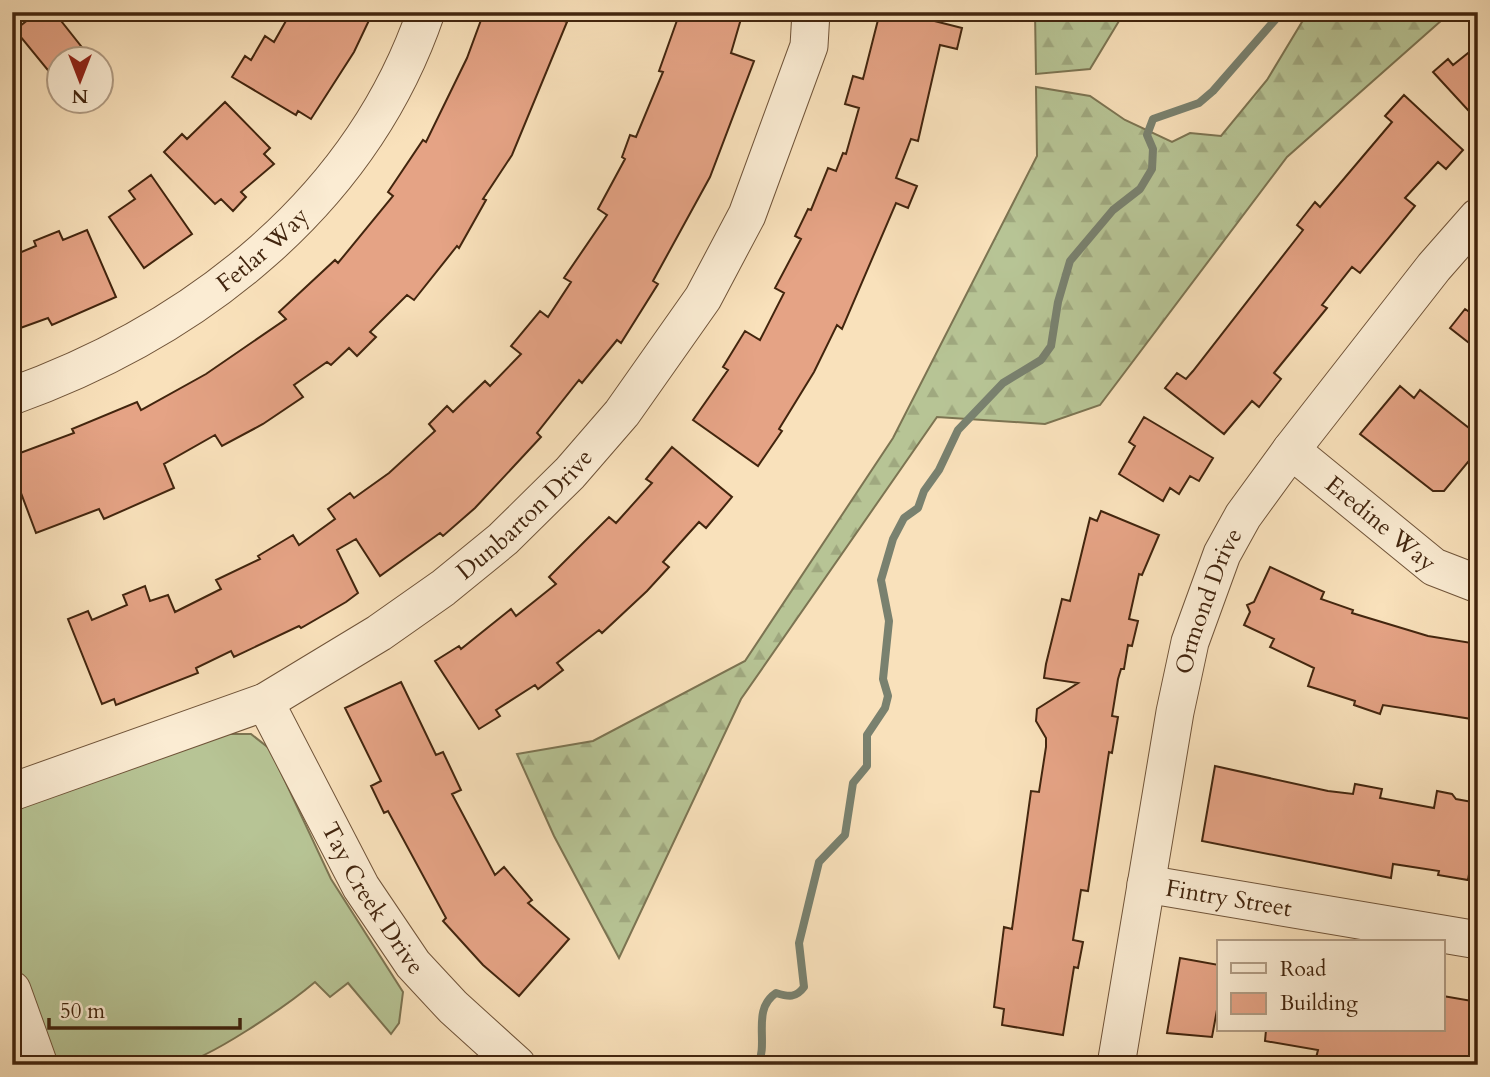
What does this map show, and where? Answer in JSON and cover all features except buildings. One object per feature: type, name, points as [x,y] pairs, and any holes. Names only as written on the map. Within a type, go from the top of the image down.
[{"type":"street","name":"Fetlar Way","points":[[12,396],[96,363],[141,340],[206,299],[255,260],[301,216],[372,128],[398,80],[426,12]]},
{"type":"street","name":"Dunbarton Drive","points":[[12,792],[265,702],[379,633],[443,588],[542,501],[621,413],[703,298],[747,215],[808,46],[811,12]]},
{"type":"street","name":"Ormond Drive","points":[[1116,1065],[1190,642],[1227,544],[1243,516],[1291,450],[1434,267],[1478,217]]},
{"type":"street","name":"Eredine Way","points":[[1291,450],[1434,567],[1478,584]]},
{"type":"street","name":"Tay Creek Drive","points":[[265,702],[361,887],[412,964],[453,1007],[517,1065]]},
{"type":"street","name":"Fintry Street","points":[[1146,884],[1478,940]]},
{"type":"street","points":[[12,990],[39,1065]]},
{"type":"green space","points":[[1035,12],[1133,12],[1122,16],[1090,69],[1036,74]]},
{"type":"green space","points":[[1308,12],[1451,12],[1287,157],[1100,405],[1045,424],[937,417],[741,699],[619,958],[554,836],[517,754],[593,741],[745,661],[893,438],[1037,156],[1036,87],[1090,96],[1125,120],[1172,142],[1190,133],[1221,136],[1267,80]]},
{"type":"green space","points":[[221,734],[251,734],[270,749],[331,879],[403,992],[399,1023],[391,1034],[348,983],[330,997],[315,982],[287,1004],[227,1043],[190,1061],[176,1065],[145,1067],[51,1065],[12,959],[12,810]]},
{"type":"waterway","points":[[758,1065],[762,1046],[762,1017],[768,1000],[776,993],[795,995],[804,987],[799,943],[819,862],[845,835],[853,783],[867,766],[867,735],[885,708],[888,696],[883,679],[889,621],[881,580],[893,539],[904,518],[918,508],[924,491],[939,470],[958,430],[1003,383],[1041,360],[1051,346],[1058,302],[1070,261],[1113,210],[1140,189],[1152,169],[1153,149],[1147,135],[1153,119],[1199,103],[1213,91],[1282,12]]}]
